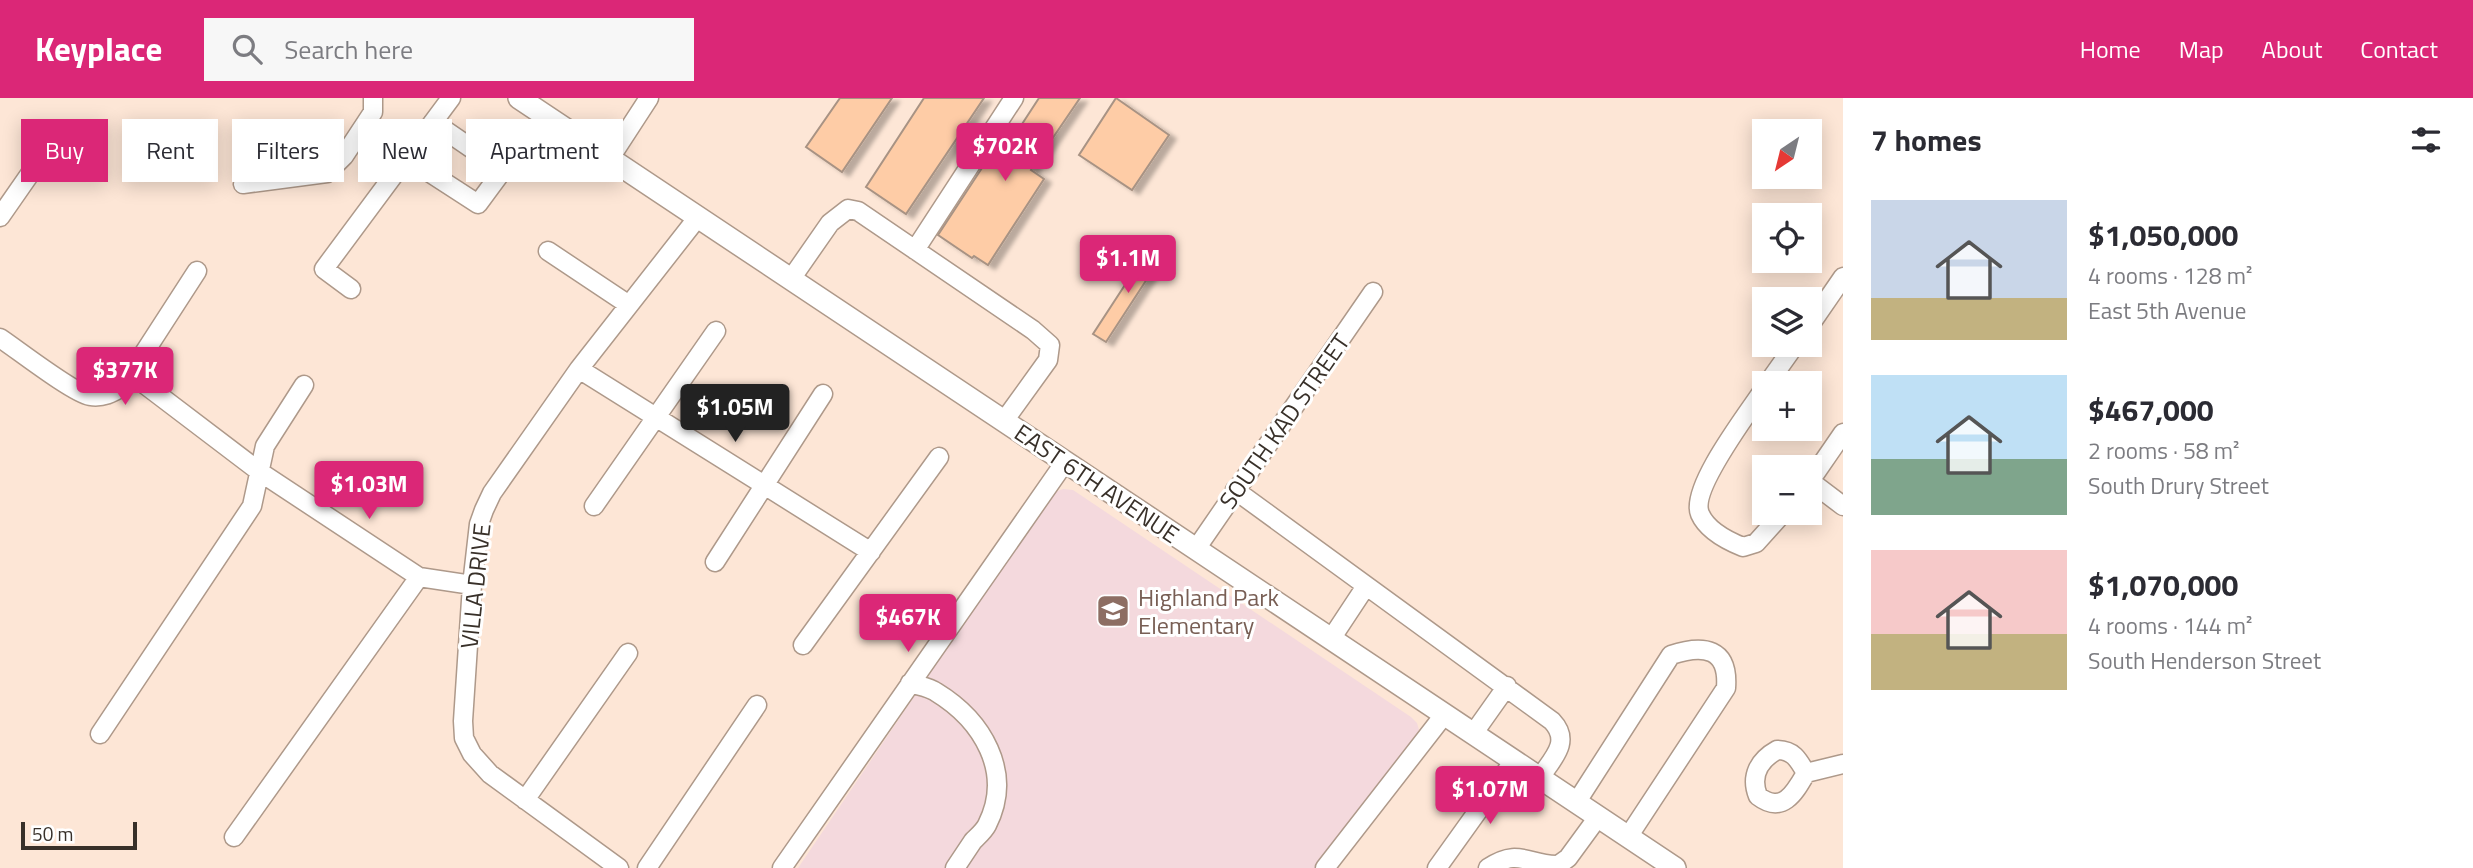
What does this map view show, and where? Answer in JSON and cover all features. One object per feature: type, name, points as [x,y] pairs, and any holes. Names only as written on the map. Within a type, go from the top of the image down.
[{"type":"main road","name":"EAST 6TH AVENUE","points":[[519,98],[551,119]]},
{"type":"main road","name":"EAST 6TH AVENUE","points":[[623,167],[1675,868]]},
{"type":"street","points":[[243,184],[327,173],[344,156],[373,112],[373,98]]},
{"type":"street","points":[[435,119],[451,98]]},
{"type":"street","points":[[623,138],[649,98]]},
{"type":"street","points":[[915,250],[1014,98]]},
{"type":"street","points":[[444,182],[478,204],[503,170],[452,135]]},
{"type":"street","points":[[0,217],[24,182]]},
{"type":"street","points":[[351,289],[324,269],[389,182]]},
{"type":"street","points":[[792,279],[830,223],[848,209],[858,211],[1033,330],[1050,345],[1048,360],[1004,421]]},
{"type":"street","name":"VILLA DRIVE","points":[[619,868],[490,774],[472,754],[464,738],[472,585],[479,524],[492,493],[579,369],[698,217]]},
{"type":"street","points":[[548,251],[629,305]]},
{"type":"street","points":[[0,338],[89,396],[106,396],[122,387],[197,271]]},
{"type":"street","points":[[1822,308],[1843,278]]},
{"type":"street","name":"SOUTH KAD STREET","points":[[1196,549],[1373,292]]},
{"type":"street","points":[[594,506],[716,331]]},
{"type":"street","points":[[579,369],[871,552]]},
{"type":"street","points":[[131,374],[260,472],[419,577],[472,585]]},
{"type":"street","points":[[100,734],[252,506],[265,446],[304,385]]},
{"type":"street","points":[[715,562],[823,394]]},
{"type":"street","points":[[1752,407],[1709,472],[1700,494],[1698,512],[1727,540],[1743,547],[1756,542],[1772,525]]},
{"type":"street","points":[[1822,464],[1843,433]]},
{"type":"street","points":[[803,646],[939,457]]},
{"type":"street","points":[[782,868],[1065,462]]},
{"type":"street","points":[[1236,490],[1507,686],[1560,729],[1560,747],[1539,779]]},
{"type":"street","points":[[1822,490],[1843,506]]},
{"type":"street","points":[[234,837],[419,577]]},
{"type":"street","points":[[1331,639],[1366,586]]},
{"type":"street","points":[[1576,803],[1671,655],[1689,649],[1706,649],[1719,657],[1727,672],[1726,688],[1628,837]]},
{"type":"street","points":[[525,800],[628,653]]},
{"type":"street","points":[[910,683],[934,690],[957,708],[980,731],[993,756],[997,786],[993,807],[986,826],[955,868]]},
{"type":"street","points":[[1473,734],[1507,686]]},
{"type":"street","points":[[647,868],[757,705]]},
{"type":"street","points":[[1325,868],[1444,715]]},
{"type":"street","points":[[1437,868],[1513,762]]},
{"type":"street","points":[[1806,773],[1843,764]]},
{"type":"street","points":[[1488,868],[1500,860],[1524,857],[1555,866],[1568,858],[1598,817]]},
{"type":"shaded area","name":"Highland Park Elementary","points":[[1073,490],[1411,717],[1419,730],[1413,739],[1317,868],[798,868],[1044,505],[1055,492]]},
{"type":"building","points":[[840,98],[892,98],[842,172],[806,147]]},
{"type":"building","points":[[924,98],[984,98],[906,214],[866,187]]},
{"type":"building","points":[[1039,98],[1080,98],[1031,170],[1044,179],[988,265],[974,256],[972,258],[938,235],[1003,136],[1011,141]]},
{"type":"building","points":[[1116,98],[1169,135],[1132,190],[1079,155]]},
{"type":"building","points":[[1149,248],[1162,256],[1106,342],[1093,334]]},
{"type":"place","name":"Highland Park Elementary","points":[[1113,611]]}]
